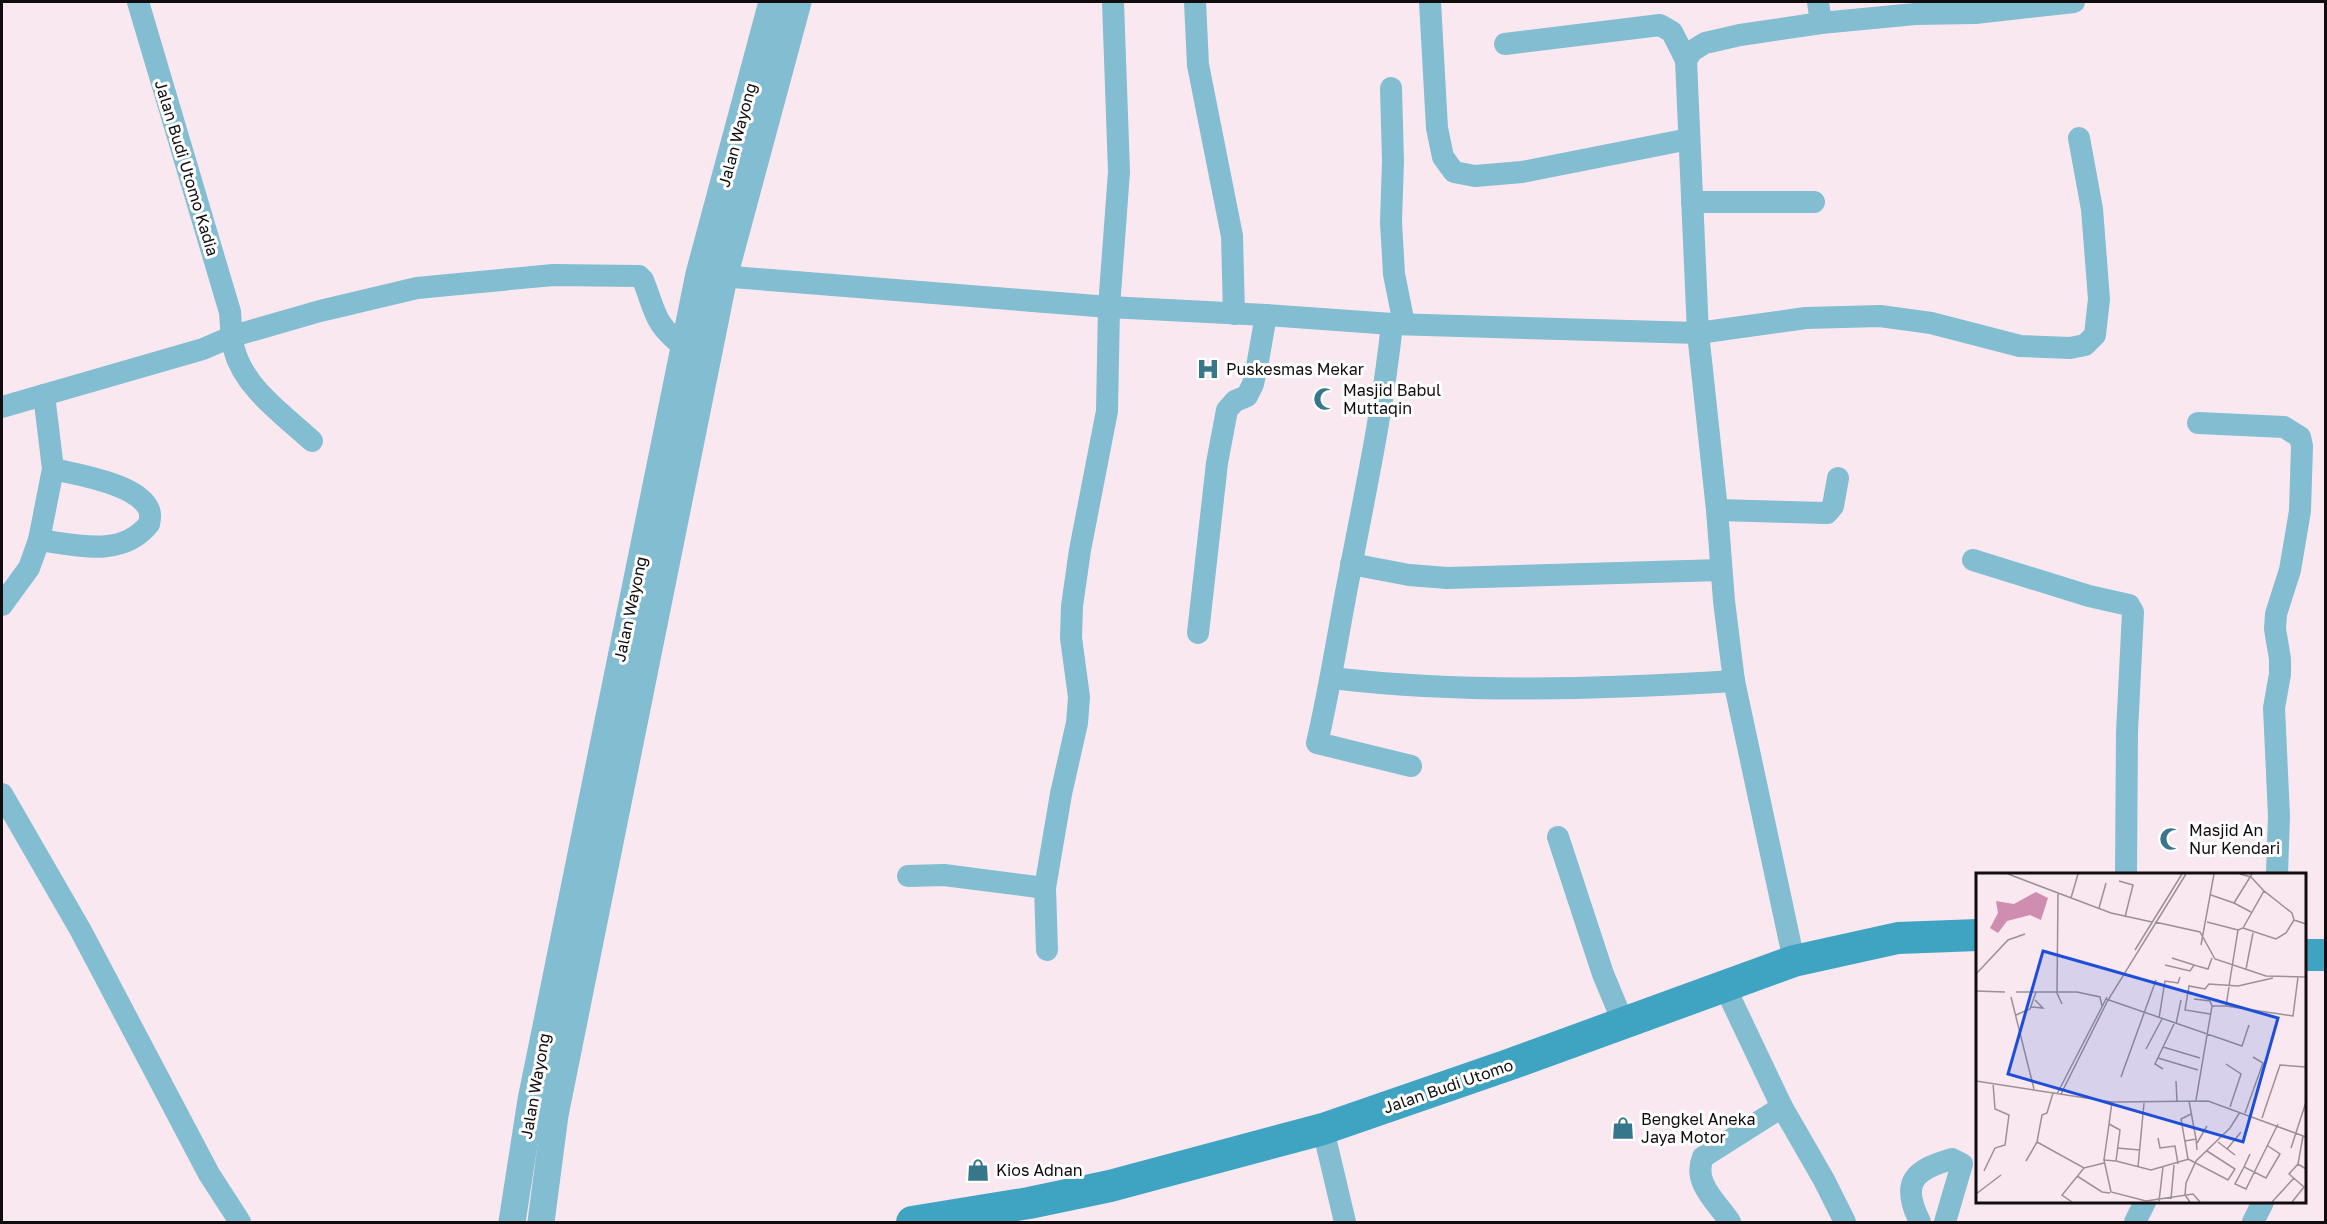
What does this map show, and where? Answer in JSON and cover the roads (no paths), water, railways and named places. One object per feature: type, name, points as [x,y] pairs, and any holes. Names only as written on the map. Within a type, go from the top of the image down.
[{"type":"main road","name":"Jalan Budi Utomo","points":[[912,1222],[1031,1213],[1110,1186],[1323,1129],[1508,1065],[1794,961],[1899,938],[1976,935]]},
{"type":"main road","points":[[2306,955],[2325,955]]},
{"type":"street","name":"Jalan Budi Utomo Kadia","points":[[138,2],[230,312],[234,348],[238,360],[258,390],[312,441]]},
{"type":"street","name":"Jalan Wayong","points":[[541,1222],[555,1114],[712,275],[772,2]]},
{"type":"street","name":"Jalan Wayong","points":[[512,1222],[533,1089],[684,347],[712,275],[798,2]]},
{"type":"street","points":[[1047,950],[1045,888],[1059,804],[1077,723],[1079,697],[1071,638],[1072,606],[1080,550],[1107,411],[1108,307],[1119,172],[1113,2]]},
{"type":"street","points":[[1195,2],[1197,65],[1232,236],[1234,314]]},
{"type":"street","points":[[1430,2],[1437,128],[1443,157],[1454,172],[1475,176],[1522,172],[1689,139]]},
{"type":"street","points":[[1686,60],[1692,51],[1705,43],[1820,12],[1975,13],[2074,2]]},
{"type":"street","points":[[1505,44],[1660,25],[1672,32],[1686,60],[1698,333],[1734,681],[1794,961]]},
{"type":"street","points":[[1391,88],[1393,160],[1391,222],[1398,324],[1332,678],[1317,743],[1411,766]]},
{"type":"street","points":[[712,275],[1108,307],[1398,324],[1698,333],[1806,318],[1880,316],[1931,323],[2020,346],[2070,348],[2085,345],[2095,335],[2099,299],[2092,208],[2079,138]]},
{"type":"street","points":[[1692,202],[1814,202]]},
{"type":"street","points":[[2,407],[203,349],[233,336],[320,311],[417,288],[554,275],[638,276],[643,280],[659,324],[665,332],[684,347]]},
{"type":"street","points":[[1198,633],[1215,474],[1227,410],[1235,401],[1247,396],[1253,384],[1266,315]]},
{"type":"street","points":[[2,605],[29,568],[39,540],[53,469],[44,395]]},
{"type":"street","points":[[2198,423],[2284,427],[2300,437],[2302,446],[2300,511],[2290,570],[2276,614],[2275,629],[2280,659],[2280,674],[2274,708],[2278,816],[2277,873]]},
{"type":"street","points":[[39,540],[99,548],[123,544],[142,534],[149,524],[149,510],[139,497],[119,486],[53,469]]},
{"type":"street","points":[[1717,510],[1827,513],[1833,506],[1838,478]]},
{"type":"street","points":[[1973,560],[2089,596],[2129,605],[2133,612],[2127,732],[2126,873]]},
{"type":"street","points":[[1352,564],[1409,575],[1448,578],[1721,570]]},
{"type":"street","points":[[1332,678],[1426,685],[1537,688],[1734,681]]},
{"type":"street","points":[[2,794],[81,931],[209,1174],[240,1222]]},
{"type":"street","points":[[1558,837],[1604,974],[1623,1022]]},
{"type":"street","points":[[908,876],[944,875],[1045,888]]},
{"type":"street","points":[[1724,985],[1782,1107],[1845,1222]]},
{"type":"street","points":[[1730,1222],[1701,1182],[1699,1166],[1703,1158],[1782,1107]]},
{"type":"street","points":[[1323,1129],[1345,1222]]},
{"type":"street","points":[[1920,1222],[1911,1186],[1915,1177],[1926,1167],[1952,1159],[1962,1164],[1945,1222]]},
{"type":"street","points":[[2135,1222],[2144,1203]]},
{"type":"street","points":[[2253,1222],[2262,1203]]},
{"type":"place","name":"Puskesmas Mekar","points":[[1208,369]]},
{"type":"place","name":"Masjid Babul Muttaqin","points":[[1325,399]]},
{"type":"place","name":"Masjid An Nur Kendari","points":[[2171,839]]},
{"type":"place","name":"Bengkel Aneka Jaya Motor","points":[[1623,1128]]},
{"type":"place","name":"Kios Adnan","points":[[978,1170]]}]
